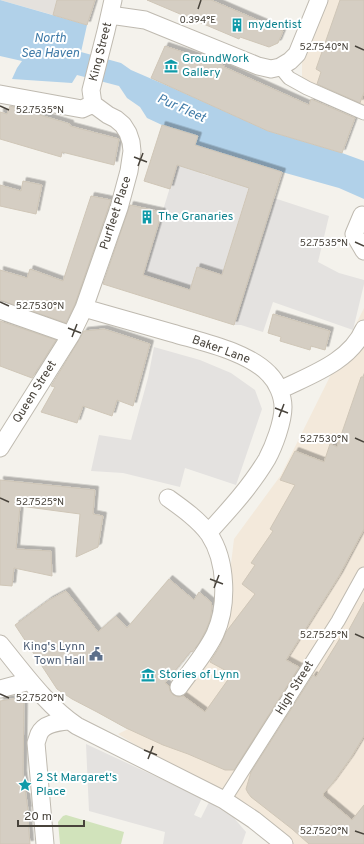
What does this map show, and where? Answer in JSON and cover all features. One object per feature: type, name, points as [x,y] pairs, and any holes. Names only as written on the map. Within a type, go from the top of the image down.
[{"type":"street","points":[[112,7],[258,66],[272,69],[280,67],[290,61],[297,54],[319,0]]},
{"type":"street","name":"King Street","points":[[92,97],[112,7]]},
{"type":"street","points":[[280,67],[289,78],[307,88],[364,113]]},
{"type":"street","points":[[0,94],[82,109],[92,97]]},
{"type":"street","name":"Purfleet Place","points":[[71,335],[84,308],[119,208],[129,171],[132,151],[128,133],[123,125],[108,115],[92,97]]},
{"type":"street","points":[[362,215],[348,233],[364,251]]},
{"type":"street","name":"Baker Lane","points":[[84,308],[219,347],[243,356],[270,375],[280,390],[283,407],[280,425],[275,442],[267,459],[238,500],[208,533]]},
{"type":"street","points":[[0,310],[71,335]]},
{"type":"street","points":[[280,390],[330,365],[345,355],[356,344],[364,328]]},
{"type":"street","name":"Queen Street","points":[[0,448],[71,335]]},
{"type":"street","points":[[168,498],[196,520],[208,533],[216,546],[223,578],[221,614],[215,634],[179,687]]},
{"type":"street","name":"High Street","points":[[224,800],[338,621],[364,574]]},
{"type":"street","points":[[0,644],[42,695],[69,721],[224,800],[254,820],[284,844]]},
{"type":"street","points":[[0,689],[30,681]]},
{"type":"street","points":[[45,844],[36,743],[39,733],[43,728],[56,723],[69,721]]},
{"type":"shaded area","points":[[0,0],[57,0],[53,15]]},
{"type":"shaded area","points":[[323,0],[364,0],[364,117],[302,77],[302,61]]},
{"type":"shaded area","points":[[195,145],[210,150],[202,174],[237,184],[240,176],[251,180],[222,275],[190,290],[143,275],[180,155]]},
{"type":"shaded area","points":[[274,198],[329,216],[318,262],[339,273],[364,280],[353,330],[273,302],[263,332],[241,325],[234,325]]},
{"type":"shaded area","points":[[364,308],[364,844],[294,844],[118,734],[128,729],[166,682],[182,696],[223,630],[234,539],[281,475]]},
{"type":"shaded area","points":[[154,347],[200,360],[231,373],[255,390],[262,409],[236,485],[185,468],[180,487],[123,473],[91,471],[99,435],[131,440],[148,378]]},
{"type":"shaded area","points":[[86,744],[202,798],[194,815],[201,818],[209,802],[234,818],[246,832],[242,844],[163,844],[165,832],[89,811]]},
{"type":"green space","points":[[66,815],[124,832],[121,844],[60,844],[58,822],[63,816]]},
{"type":"water","name":"North Sea Haven","points":[[0,0],[87,25],[81,52],[121,63],[131,70],[268,131],[364,161],[364,199],[339,188],[195,145],[197,136],[162,125],[147,118],[140,107],[127,98],[119,86],[77,75],[72,83],[12,79],[22,61],[0,56]]},
{"type":"building","points":[[57,0],[95,0],[87,25],[53,15]]},
{"type":"building","name":"mydentist","points":[[147,0],[211,0],[283,31],[278,43],[269,47],[240,37],[239,39]]},
{"type":"building","points":[[340,0],[364,0],[364,92],[360,103],[317,84],[321,72],[316,69]]},
{"type":"building","points":[[165,46],[225,66],[224,67],[309,105],[311,99],[355,118],[342,153],[268,131],[151,78]]},
{"type":"building","points":[[10,106],[70,124],[70,126],[119,139],[114,165],[62,152],[61,157],[0,139],[0,112],[7,114]]},
{"type":"building","points":[[162,125],[198,136],[195,145],[282,172],[234,325],[103,284],[130,205],[162,212],[143,275],[190,290],[197,267],[222,275],[249,188],[177,165],[170,189],[144,181]]},
{"type":"building","points":[[23,181],[42,185],[36,214],[0,206],[0,185],[21,191]]},
{"type":"building","points":[[91,196],[111,200],[75,304],[66,323],[0,300],[0,270],[27,278],[30,269],[63,281]]},
{"type":"building","points":[[273,314],[330,331],[325,350],[311,346],[310,350],[280,341],[281,337],[268,333]]},
{"type":"building","points":[[0,321],[56,340],[32,378],[0,366]]},
{"type":"building","points":[[104,329],[150,344],[133,406],[117,400],[112,416],[83,406],[77,423],[41,412],[55,387],[51,386],[84,331]]},
{"type":"building","points":[[361,377],[364,377],[364,529],[339,576],[286,660],[299,667],[234,770],[225,770],[163,745],[126,728],[72,699],[57,689],[15,625],[49,600],[66,591],[98,632],[116,616],[127,628],[169,579],[194,600],[199,592],[211,602],[212,607],[210,620],[199,643],[165,683],[169,686],[173,695],[178,697],[183,696],[205,712],[232,674],[210,662],[220,646],[226,632],[255,594],[242,584],[255,565],[251,563],[273,531],[270,529],[295,485],[280,480],[295,451],[324,462],[330,444],[337,447]]},
{"type":"building","points":[[0,480],[95,490],[93,514],[103,516],[98,547],[76,557],[80,514],[20,506],[16,549],[51,551],[52,576],[14,568],[12,586],[0,585]]},
{"type":"building","points":[[364,602],[364,736],[350,759],[323,796],[352,820],[364,805],[364,844],[309,844],[251,797],[246,789],[251,772],[313,675],[316,677],[342,635],[345,637]]},
{"type":"building","points":[[24,697],[23,774],[28,810],[30,844],[0,844],[0,701]]},
{"type":"place","name":"mydentist","points":[[237,25]]},
{"type":"place","name":"GroundWork Gallery","points":[[171,66]]},
{"type":"place","name":"The Granaries","points":[[147,217]]},
{"type":"place","name":"King's Lynn Town Hall","points":[[96,654]]},
{"type":"place","name":"Stories of Lynn","points":[[148,675]]},
{"type":"place","name":"2 St Margaret's Place","points":[[25,785]]},
{"type":"water label","name":"Pur Fleet","points":[[181,109]]}]
